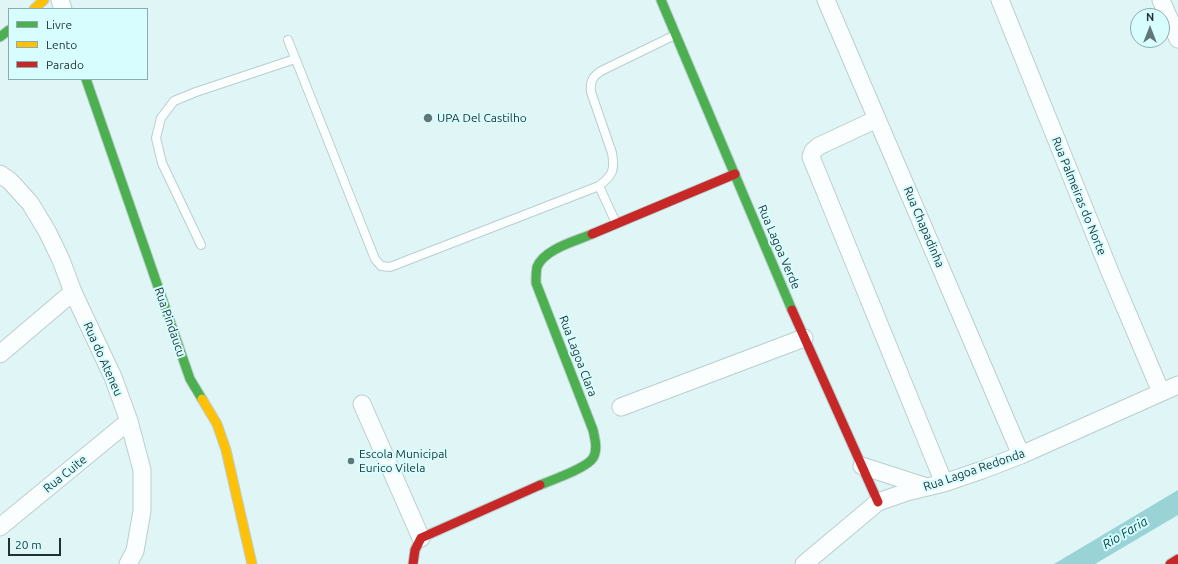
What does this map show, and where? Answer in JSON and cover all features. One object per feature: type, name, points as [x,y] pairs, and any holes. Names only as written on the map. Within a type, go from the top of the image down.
[{"type":"main road","points":[[35,8],[44,0]]},
{"type":"main road","name":"Rua Lagoa Verde","points":[[661,0],[736,174],[804,338],[878,502]]},
{"type":"main road","points":[[0,37],[8,31]]},
{"type":"main road","name":"Rua Pindaucu","points":[[86,80],[185,365],[194,385],[217,424],[226,450],[252,564]]},
{"type":"main road","name":"Rua Lagoa Clara","points":[[421,538],[580,468],[593,458],[596,446],[593,430],[536,282],[535,271],[540,261],[550,252],[736,174]]},
{"type":"main road","points":[[413,564],[415,550],[421,538]]},
{"type":"main road","points":[[1170,564],[1178,559]]},
{"type":"street","name":"Rua Chapadinha","points":[[826,0],[1021,455]]},
{"type":"street","name":"Rua Palmeiras do Norte","points":[[1000,0],[1110,272],[1161,392]]},
{"type":"street","points":[[1161,0],[1178,39]]},
{"type":"street","points":[[877,119],[819,146],[813,151],[811,157],[944,483]]},
{"type":"street","name":"Rua do Ateneu","points":[[3,181],[30,203],[47,231],[61,260],[73,292],[113,377],[129,421],[142,470],[142,511],[135,551],[128,564]]},
{"type":"street","points":[[0,354],[73,292]]},
{"type":"street","points":[[621,407],[804,338]]},
{"type":"street","name":"Rua Lagoa Redonda","points":[[804,564],[878,502],[944,483],[1021,455],[1178,385]]},
{"type":"street","points":[[362,404],[421,538]]},
{"type":"street","name":"Rua Cuite","points":[[0,527],[129,421]]},
{"type":"street","points":[[862,466],[927,487]]},
{"type":"lane","points":[[288,40],[375,259],[381,266],[390,267],[599,186],[609,179],[613,172],[614,163],[591,92],[590,85],[592,80],[595,75],[676,35]]},
{"type":"lane","points":[[201,245],[162,163],[156,138],[160,118],[174,101],[196,92],[295,59]]},
{"type":"lane","points":[[599,186],[616,224]]},
{"type":"water","name":"Rio Faria","points":[[1178,490],[1178,515],[1095,564],[1054,564]]},
{"type":"traffic: fast","points":[[661,0],[792,310]]},
{"type":"traffic: fast","points":[[0,37],[8,31]]},
{"type":"traffic: fast","points":[[86,80],[190,379],[202,399]]},
{"type":"traffic: fast","points":[[540,485],[584,466],[595,455],[596,444],[593,430],[536,283],[537,267],[546,255],[561,246],[592,234]]},
{"type":"traffic: slow","points":[[35,8],[44,0]]},
{"type":"traffic: slow","points":[[202,399],[217,424],[226,450],[252,564]]},
{"type":"traffic: jam","points":[[592,234],[735,174]]},
{"type":"traffic: jam","points":[[792,310],[878,502]]},
{"type":"traffic: jam","points":[[413,564],[415,550],[421,538],[540,485]]},
{"type":"traffic: jam","points":[[1170,564],[1178,559]]},
{"type":"place","name":"UPA Del Castilho","points":[[428,118]]},
{"type":"place","name":"Escola Municipal Eurico Vilela","points":[[351,461]]}]
